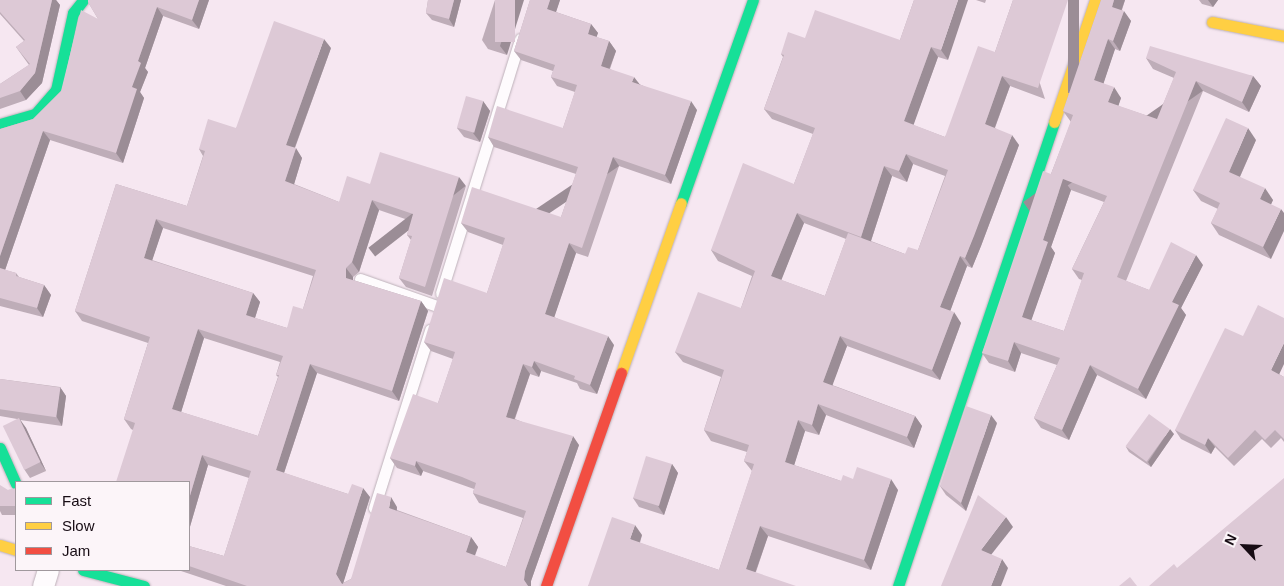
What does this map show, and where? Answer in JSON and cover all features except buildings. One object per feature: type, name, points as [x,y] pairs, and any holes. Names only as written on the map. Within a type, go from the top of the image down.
[{"type":"street","points":[[0,124],[35,114],[56,90],[73,13],[83,0]]},
{"type":"street","points":[[546,586],[753,0]]},
{"type":"street","points":[[898,586],[1095,0]]},
{"type":"street","points":[[1212,22],[1284,36]]},
{"type":"street","points":[[0,448],[15,482]]},
{"type":"street","points":[[0,545],[15,550]]},
{"type":"street","points":[[43,586],[48,571]]},
{"type":"street","points":[[87,571],[144,586]]},
{"type":"lane","points":[[370,521],[524,28]]},
{"type":"lane","points":[[360,280],[437,306]]},
{"type":"traffic: fast","points":[[0,124],[35,114],[56,90],[73,13],[83,0]]},
{"type":"traffic: fast","points":[[681,203],[753,0]]},
{"type":"traffic: fast","points":[[898,586],[1054,122]]},
{"type":"traffic: fast","points":[[0,448],[15,482]]},
{"type":"traffic: fast","points":[[87,571],[144,586]]},
{"type":"traffic: slow","points":[[1054,122],[1095,0]]},
{"type":"traffic: slow","points":[[1212,22],[1284,36]]},
{"type":"traffic: slow","points":[[621,373],[681,203]]},
{"type":"traffic: slow","points":[[0,545],[15,550]]},
{"type":"traffic: jam","points":[[546,586],[621,373]]}]
